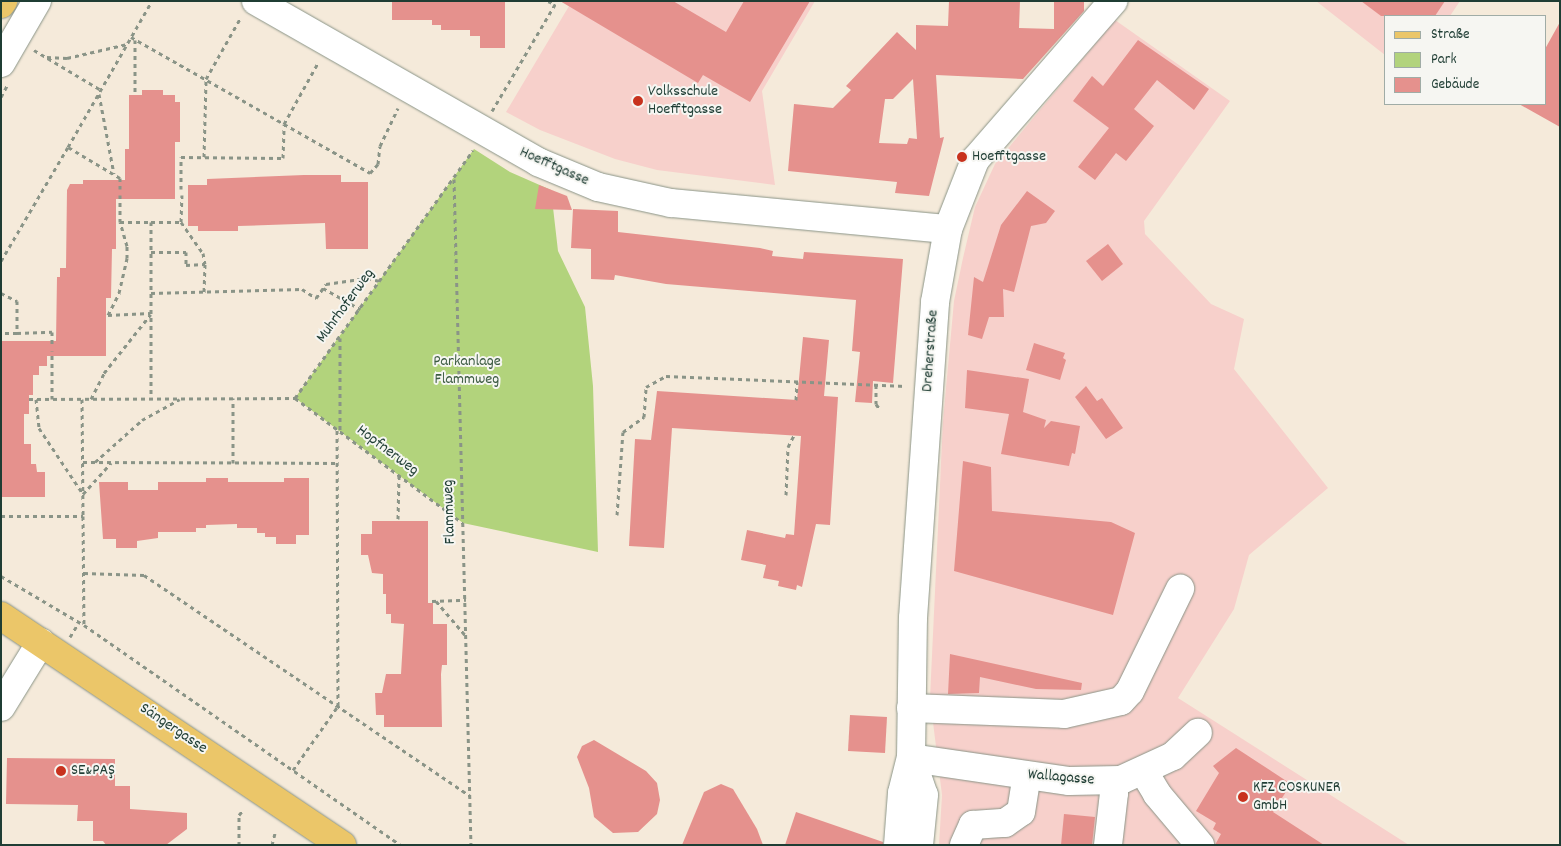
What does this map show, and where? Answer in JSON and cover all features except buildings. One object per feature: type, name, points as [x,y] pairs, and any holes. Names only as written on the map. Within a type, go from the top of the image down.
[{"type":"main road","name":"Sängergasse","points":[[1,616],[54,642],[342,845]]},
{"type":"street","points":[[1,64],[37,1]]},
{"type":"street","name":"Dreherstraße","points":[[898,845],[902,793],[911,758],[912,618],[928,387],[935,302],[948,229],[975,160],[1113,1]]},
{"type":"street","name":"Hoefftgasse","points":[[250,7],[538,162],[598,187],[671,203],[948,229]]},
{"type":"street","points":[[911,708],[1064,714],[1121,701],[1130,691],[1180,589]]},
{"type":"street","points":[[1,706],[54,642]]},
{"type":"street","name":"Wallagasse","points":[[911,758],[1070,781],[1113,780],[1144,772],[1173,756],[1198,733]]},
{"type":"street","name":"Dreherstraße","points":[[911,758],[924,795],[919,845]]},
{"type":"street","points":[[1144,772],[1157,794],[1200,845]]},
{"type":"street","points":[[964,845],[973,825],[1005,822],[1021,812],[1027,775]]},
{"type":"street","points":[[1108,845],[1113,780]]},
{"type":"path","points":[[1,261],[127,44],[133,38],[152,1]]},
{"type":"path","points":[[548,1],[556,2]]},
{"type":"path","name":"Muhrhoferweg","points":[[295,398],[474,150],[480,131],[556,2]]},
{"type":"path","points":[[204,157],[206,79],[250,7]]},
{"type":"path","points":[[133,38],[370,173],[378,164],[380,146],[400,103]]},
{"type":"path","points":[[133,38],[135,93]]},
{"type":"path","points":[[46,57],[67,58],[127,44]]},
{"type":"path","points":[[30,47],[100,92],[114,174]]},
{"type":"path","points":[[181,189],[181,157],[283,158],[284,124],[322,57]]},
{"type":"path","points":[[68,147],[120,178],[120,189]]},
{"type":"path","name":"Flammweg","points":[[454,178],[471,845]]},
{"type":"path","points":[[120,195],[120,222],[127,258],[119,293],[108,315],[151,313]]},
{"type":"path","points":[[182,195],[181,222],[203,252],[205,264],[204,293]]},
{"type":"path","points":[[120,222],[181,222]]},
{"type":"path","points":[[151,222],[151,399]]},
{"type":"path","points":[[151,252],[186,252],[186,264],[205,264]]},
{"type":"path","points":[[151,293],[302,289],[316,298],[326,284],[350,279],[380,281]]},
{"type":"path","points":[[322,288],[360,309]]},
{"type":"path","points":[[1,293],[17,301],[17,333]]},
{"type":"path","points":[[91,399],[104,373],[151,313]]},
{"type":"path","points":[[1,333],[52,332],[52,345]]},
{"type":"path","points":[[293,770],[338,706],[337,463],[340,336]]},
{"type":"path","points":[[52,351],[52,399]]},
{"type":"path","points":[[617,515],[623,432],[644,417],[646,387],[666,376],[928,387]]},
{"type":"path","points":[[796,400],[797,382]]},
{"type":"path","points":[[876,385],[876,404],[880,408]]},
{"type":"path","points":[[233,398],[233,463]]},
{"type":"path","points":[[29,399],[295,398]]},
{"type":"path","name":"Hopfnerweg","points":[[295,398],[463,523]]},
{"type":"path","points":[[36,399],[39,428],[83,494]]},
{"type":"path","points":[[82,399],[84,625]]},
{"type":"path","points":[[94,462],[142,420],[180,399]]},
{"type":"path","points":[[786,494],[788,447],[794,435]]},
{"type":"path","points":[[83,462],[337,463]]},
{"type":"path","points":[[83,494],[111,462]]},
{"type":"path","points":[[398,519],[399,476]]},
{"type":"path","points":[[1,516],[83,516]]},
{"type":"path","points":[[84,573],[144,575],[471,796]]},
{"type":"path","points":[[1,576],[84,625],[400,845]]},
{"type":"path","points":[[466,600],[434,601],[467,637]]},
{"type":"path","points":[[54,642],[79,622]]},
{"type":"path","points":[[239,845],[239,815],[243,810]]},
{"type":"path","points":[[272,845],[274,833]]},
{"type":"shaded area","name":"Volksschule Hoefftgasse","points":[[572,1],[815,1],[762,91],[775,185],[657,170],[615,159],[540,130],[506,112]]},
{"type":"shaded area","points":[[1316,1],[1460,1],[1451,15],[1384,15],[1384,54]]},
{"type":"shaded area","points":[[1115,20],[1230,101],[1144,221],[1145,234],[1211,304],[1244,319],[1234,369],[1328,488],[1249,555],[1234,609],[1178,698],[1409,845],[939,845],[942,795],[930,698],[943,421],[954,301],[963,258],[975,207],[995,164]]},
{"type":"green space","name":"Parkanlage Flammweg","points":[[474,149],[510,172],[551,190],[558,251],[585,307],[593,386],[598,552],[463,523],[295,398]]},
{"type":"place","name":"Volksschule Hoefftgasse","points":[[638,101]]},
{"type":"place","name":"Hoefftgasse","points":[[962,157]]},
{"type":"place","name":"SE&PAŞ","points":[[61,771]]},
{"type":"place","name":"KFZ COSKUNER GmbH","points":[[1243,797]]}]
